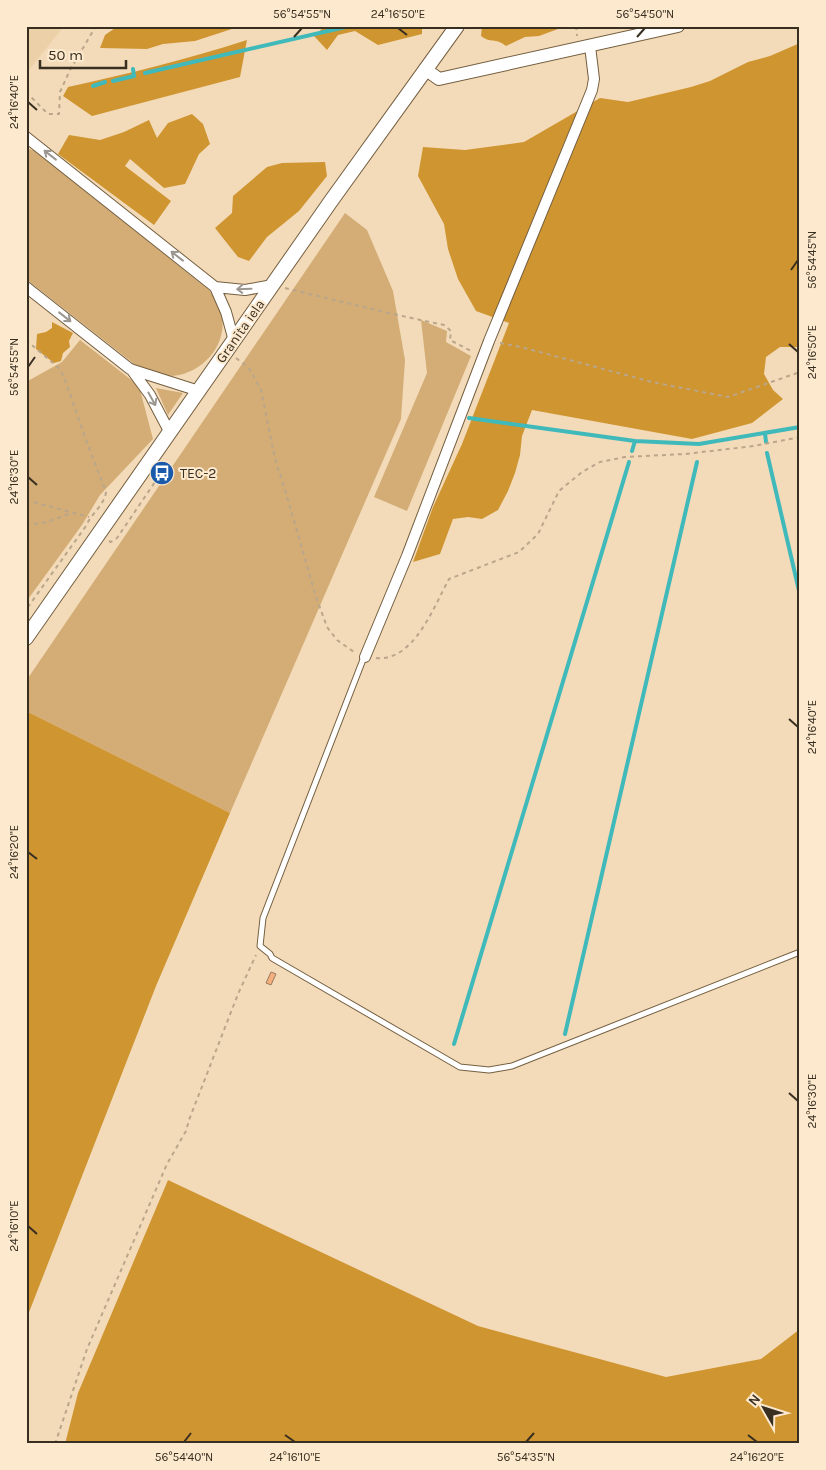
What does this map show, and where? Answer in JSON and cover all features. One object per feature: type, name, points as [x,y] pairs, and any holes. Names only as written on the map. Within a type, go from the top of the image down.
[{"type":"main road","name":"Granīta iela","points":[[26,638],[456,26]]},
{"type":"street","points":[[426,69],[439,79],[678,26]]},
{"type":"street","points":[[364,657],[407,556],[489,341],[592,90],[594,78],[590,46]]},
{"type":"street","points":[[26,137],[216,287],[226,312],[230,346]]},
{"type":"street","points":[[216,287],[245,290],[273,285]]},
{"type":"street","points":[[26,287],[130,369],[150,395],[170,433]]},
{"type":"street","points":[[130,369],[162,381],[199,391]]},
{"type":"lane","points":[[364,657],[263,918],[260,946],[272,958],[460,1067],[477,1070],[501,1069],[512,1066],[800,952]]},
{"type":"path","points":[[26,92],[48,114],[59,114],[60,92],[70,70],[96,26]]},
{"type":"path","points":[[273,285],[444,326],[451,331],[450,340],[483,358]]},
{"type":"path","points":[[26,340],[60,369],[106,492],[106,497],[86,526],[28,607],[26,606]]},
{"type":"path","points":[[489,341],[521,347],[652,382],[728,397],[800,372]]},
{"type":"path","points":[[230,346],[249,368],[261,390],[275,459],[315,594],[327,627],[337,640],[350,650],[364,657],[383,659],[402,651],[421,631],[449,579],[519,552],[538,534],[559,491],[582,472],[600,462],[625,457],[686,454],[754,446],[800,437]]},
{"type":"path","points":[[106,540],[111,542],[117,538],[157,479]]},
{"type":"path","points":[[26,500],[90,518]]},
{"type":"path","points":[[26,525],[47,522],[72,513]]},
{"type":"path","points":[[55,1444],[87,1349],[167,1164],[186,1130],[238,994],[260,946]]},
{"type":"shaded area","points":[[26,26],[64,26],[26,74]]},
{"type":"shaded area","points":[[118,26],[241,26],[195,41],[163,44],[147,49],[100,48],[105,35]]},
{"type":"shaded area","points":[[325,26],[422,26],[422,34],[378,45],[355,31],[338,35],[327,50],[314,36]]},
{"type":"shaded area","points":[[482,26],[561,26],[539,36],[525,37],[506,46],[481,36]]},
{"type":"shaded area","points":[[247,40],[240,77],[92,116],[63,96],[68,87],[158,66]]},
{"type":"shaded area","points":[[800,43],[800,347],[780,347],[766,357],[764,374],[773,390],[783,399],[752,423],[692,439],[532,410],[522,436],[520,455],[515,473],[498,510],[482,519],[468,517],[453,519],[440,554],[413,562],[433,507],[462,444],[509,323],[476,311],[458,279],[448,249],[444,224],[418,176],[423,147],[465,150],[524,142],[600,98],[628,102],[691,87],[710,81],[748,62],[770,56]]},
{"type":"shaded area","points":[[192,114],[203,124],[210,144],[199,154],[185,184],[164,188],[130,159],[125,166],[171,201],[154,225],[58,154],[69,135],[100,140],[124,132],[149,120],[157,138],[168,123]]},
{"type":"shaded area","points":[[26,148],[35,151],[209,290],[220,310],[222,328],[220,339],[215,349],[200,366],[180,375],[169,376],[155,374],[146,370],[133,363],[26,279]]},
{"type":"shaded area","points":[[325,162],[327,176],[299,211],[267,237],[249,261],[238,257],[215,228],[232,213],[233,196],[267,167],[282,163]]},
{"type":"shaded area","points":[[345,213],[367,230],[393,291],[405,360],[401,419],[230,813],[26,711],[26,681]]},
{"type":"shaded area","points":[[421,320],[447,331],[446,342],[471,356],[407,511],[374,497],[427,373]]},
{"type":"shaded area","points":[[52,322],[73,333],[69,341],[70,347],[63,353],[61,361],[54,363],[36,349],[37,334],[52,328]]},
{"type":"shaded area","points":[[80,340],[139,386],[153,439],[100,495],[82,525],[26,602],[26,382],[62,362]]},
{"type":"shaded area","points":[[156,388],[183,393],[168,415]]},
{"type":"shaded area","points":[[26,711],[230,813],[156,986],[26,1320]]},
{"type":"shaded area","points":[[168,1180],[478,1326],[666,1377],[761,1359],[800,1329],[800,1444],[65,1444],[78,1393]]},
{"type":"building","points":[[271,972],[276,974],[271,985],[266,983]]},
{"type":"waterway","points":[[145,73],[350,26]]},
{"type":"waterway","points":[[113,81],[134,76],[133,69]]},
{"type":"waterway","points":[[93,86],[105,82]]},
{"type":"waterway","points":[[469,418],[635,441],[699,444],[800,427]]},
{"type":"waterway","points":[[765,433],[766,442]]},
{"type":"waterway","points":[[632,451],[635,441]]},
{"type":"waterway","points":[[767,453],[800,595]]},
{"type":"waterway","points":[[454,1044],[629,462]]},
{"type":"waterway","points":[[565,1034],[697,462]]},
{"type":"place","name":"TEC-2","points":[[162,473]]}]
